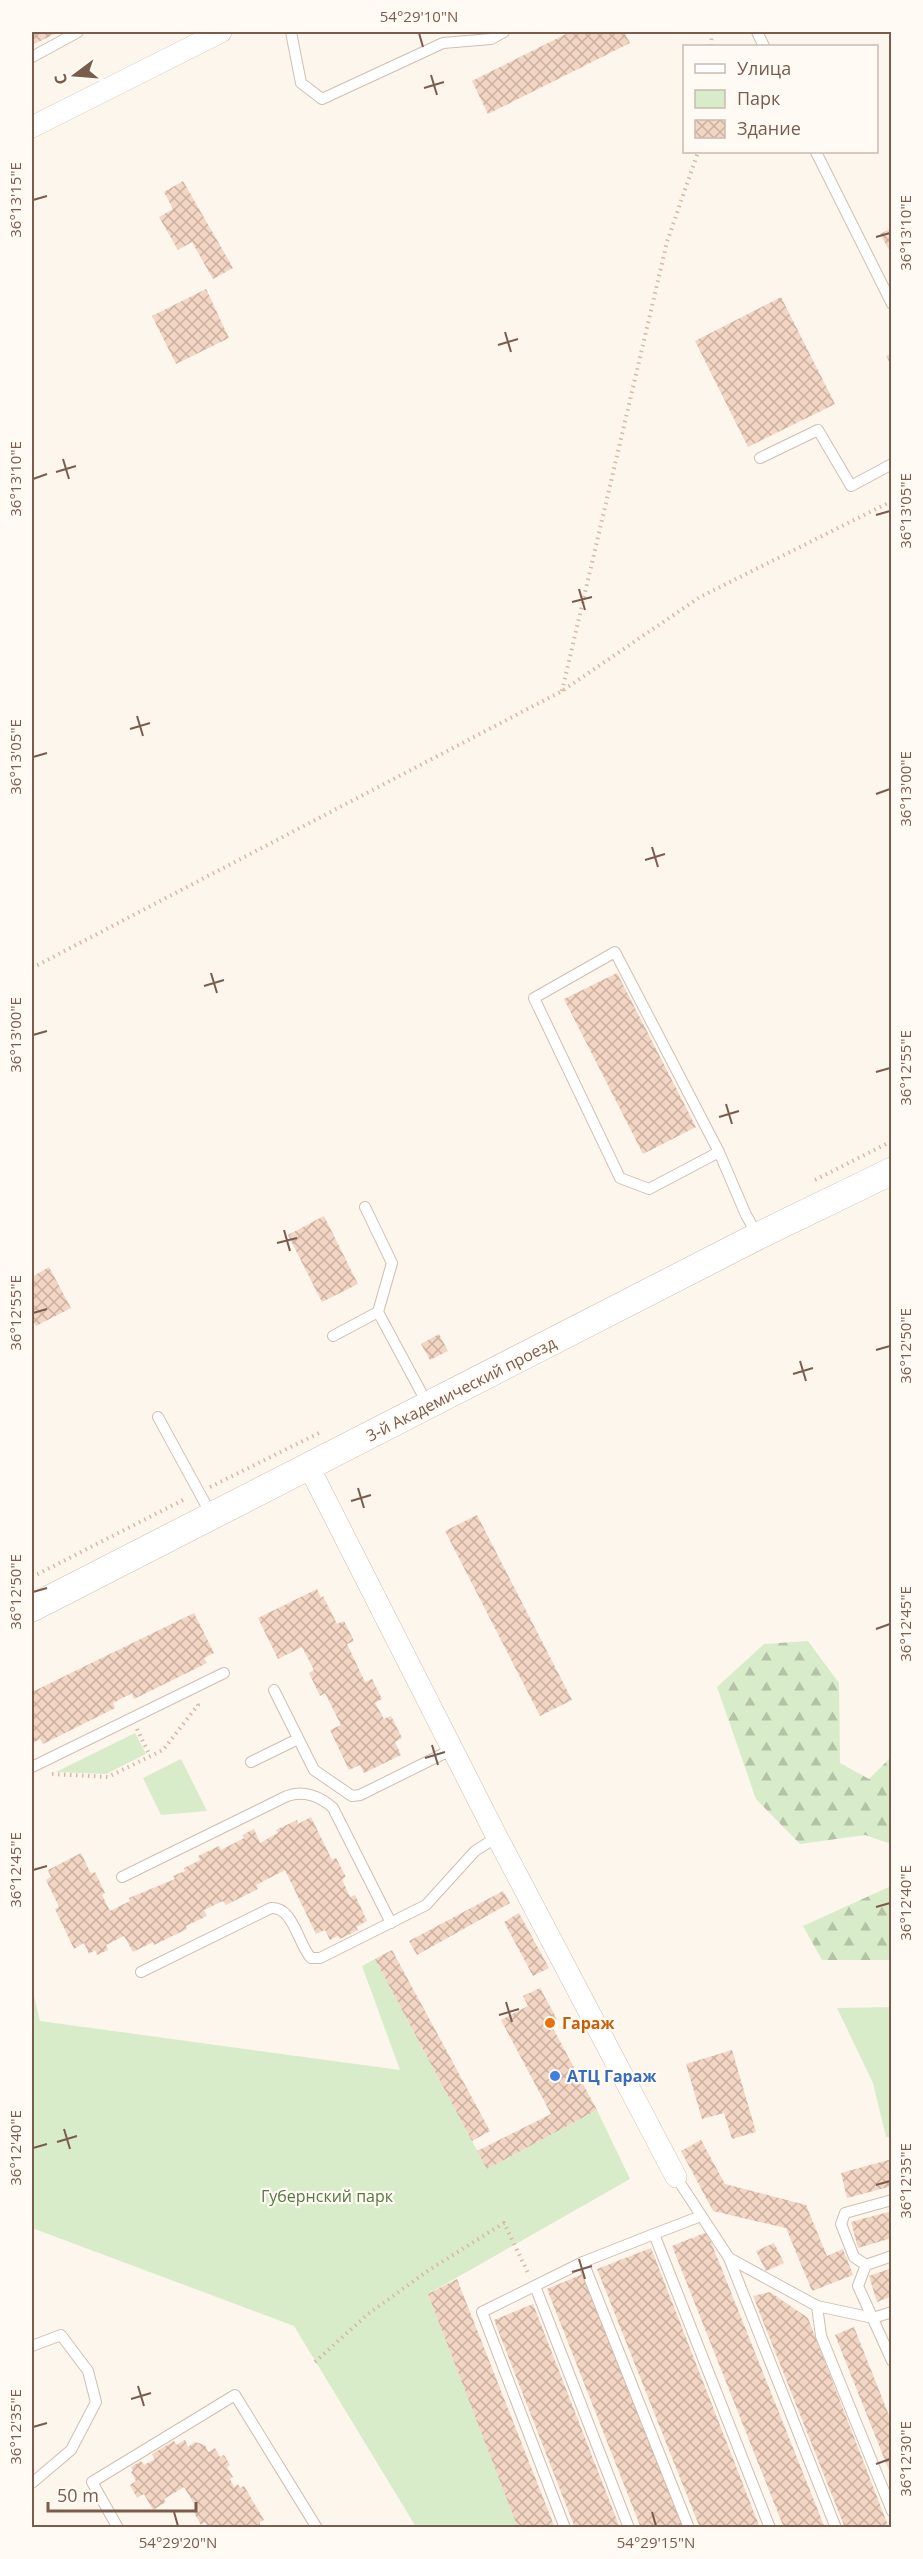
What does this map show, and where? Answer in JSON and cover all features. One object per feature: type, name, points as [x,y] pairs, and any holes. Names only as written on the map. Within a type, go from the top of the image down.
[{"type":"street","points":[[32,127],[221,32]]},
{"type":"street","name":"3-й Академический проезд","points":[[32,1608],[758,1236],[891,1172]]},
{"type":"street","points":[[309,1467],[497,1837],[676,2177]]},
{"type":"lane","points":[[32,57],[78,32]]},
{"type":"lane","points":[[291,32],[301,83],[322,99],[443,44],[491,39],[504,32]]},
{"type":"lane","points":[[816,153],[891,304]]},
{"type":"lane","points":[[760,458],[818,430],[851,486],[891,464]]},
{"type":"lane","points":[[719,1152],[649,1189],[621,1178],[534,998],[615,952],[719,1152],[746,1215],[758,1236]]},
{"type":"lane","points":[[365,1207],[392,1263],[378,1312],[428,1405]]},
{"type":"lane","points":[[333,1336],[378,1312]]},
{"type":"lane","points":[[158,1417],[213,1516]]},
{"type":"lane","points":[[32,1767],[224,1673]]},
{"type":"lane","points":[[274,1690],[314,1770],[352,1796],[360,1795],[453,1749]]},
{"type":"lane","points":[[251,1762],[297,1739]]},
{"type":"lane","points":[[122,1877],[286,1796],[307,1793],[327,1801],[333,1808],[391,1923]]},
{"type":"lane","points":[[141,1972],[271,1908],[282,1910],[287,1914],[306,1952],[315,1959],[426,1905],[475,1851],[497,1837]]},
{"type":"lane","points":[[676,2177],[729,2258],[836,2528]]},
{"type":"lane","points":[[866,2265],[854,2257],[849,2246],[841,2224],[845,2213],[891,2200]]},
{"type":"lane","points":[[566,2528],[482,2312],[583,2262],[701,2216]]},
{"type":"lane","points":[[654,2234],[770,2528]]},
{"type":"lane","points":[[891,2256],[866,2265],[858,2286],[891,2361]]},
{"type":"lane","points":[[729,2258],[817,2306],[873,2318],[891,2312]]},
{"type":"lane","points":[[583,2262],[689,2528]]},
{"type":"lane","points":[[535,2286],[629,2528]]},
{"type":"lane","points":[[817,2306],[821,2336],[891,2511]]},
{"type":"lane","points":[[32,2346],[61,2335],[88,2371],[96,2402],[71,2450],[32,2483]]},
{"type":"lane","points":[[118,2528],[92,2482],[235,2395],[317,2528]]},
{"type":"path","points":[[562,692],[667,242],[698,153]]},
{"type":"path","points":[[32,968],[562,692],[700,597],[891,501]]},
{"type":"path","points":[[45,1760],[52,1774],[108,1777],[163,1750],[198,1705],[190,1689]]},
{"type":"path","points":[[132,1718],[150,1756]]},
{"type":"path","points":[[315,2362],[368,2314],[429,2270],[504,2223],[535,2286]]},
{"type":"green space","points":[[808,1641],[839,1683],[840,1763],[869,1779],[891,1757],[891,1844],[865,1835],[800,1844],[756,1799],[717,1687],[764,1644]]},
{"type":"green space","points":[[135,1733],[146,1754],[106,1774],[56,1772]]},
{"type":"green space","points":[[181,1759],[207,1811],[161,1815],[143,1778]]},
{"type":"green space","points":[[891,1886],[891,1960],[822,1960],[803,1926]]},
{"type":"green space","name":"Губернский парк","points":[[375,1959],[487,2169],[597,2110],[630,2179],[428,2294],[518,2527],[416,2527],[294,2326],[32,2228],[32,1987],[40,2021],[400,2070],[362,1966]]},
{"type":"green space","points":[[891,2007],[892,2137],[886,2137],[873,2083],[837,2008]]},
{"type":"building","points":[[32,32],[59,32],[32,45]]},
{"type":"building","points":[[570,32],[624,32],[630,43],[488,114],[472,81]]},
{"type":"building","points":[[183,181],[233,268],[213,279],[192,242],[178,250],[159,217],[173,209],[164,192]]},
{"type":"building","points":[[892,228],[892,255],[880,234]]},
{"type":"building","points":[[206,289],[229,338],[176,364],[152,316]]},
{"type":"building","points":[[781,297],[835,404],[748,447],[695,341]]},
{"type":"building","points":[[892,353],[892,367],[886,356]]},
{"type":"building","points":[[617,973],[696,1127],[643,1154],[564,999]]},
{"type":"building","points":[[324,1216],[358,1284],[322,1302],[288,1235]]},
{"type":"building","points":[[49,1267],[71,1308],[36,1326],[32,1319],[32,1277]]},
{"type":"building","points":[[439,1334],[448,1351],[430,1360],[421,1344]]},
{"type":"building","points":[[477,1515],[572,1700],[540,1716],[445,1531]]},
{"type":"building","points":[[317,1589],[337,1624],[344,1621],[354,1641],[347,1644],[365,1682],[372,1679],[382,1699],[375,1703],[384,1719],[391,1716],[402,1738],[395,1742],[401,1755],[364,1773],[360,1765],[349,1770],[330,1730],[341,1725],[325,1693],[320,1696],[309,1673],[314,1670],[302,1647],[278,1659],[258,1618]]},
{"type":"building","points":[[194,1613],[214,1653],[204,1658],[207,1663],[134,1699],[132,1693],[113,1703],[115,1708],[43,1744],[40,1739],[32,1743],[32,1692]]},
{"type":"building","points":[[311,1817],[332,1860],[336,1858],[346,1877],[342,1879],[350,1897],[355,1895],[367,1921],[356,1927],[358,1930],[340,1939],[338,1936],[330,1940],[325,1930],[316,1934],[285,1870],[256,1885],[258,1889],[226,1905],[223,1901],[204,1910],[207,1916],[186,1926],[187,1929],[154,1945],[153,1942],[133,1952],[124,1936],[106,1945],[108,1950],[97,1955],[95,1950],[89,1954],[84,1943],[74,1949],[55,1909],[59,1907],[46,1880],[51,1877],[48,1870],[81,1853],[91,1874],[95,1872],[110,1911],[130,1901],[129,1898],[175,1879],[173,1876],[185,1871],[184,1868],[200,1860],[198,1856],[219,1846],[221,1850],[244,1838],[242,1835],[254,1829],[260,1843],[278,1833],[276,1830],[297,1820],[298,1824]]},
{"type":"building","points":[[503,1891],[510,1903],[417,1955],[409,1941]]},
{"type":"building","points":[[519,1913],[549,1968],[533,1976],[504,1922]]},
{"type":"building","points":[[392,1950],[490,2131],[472,2141],[375,1959]]},
{"type":"building","points":[[540,1988],[557,2019],[550,2023],[597,2110],[487,2169],[477,2151],[551,2114],[501,2020],[528,2006],[523,1996]]},
{"type":"building","points":[[732,2050],[756,2132],[732,2139],[724,2113],[702,2119],[686,2064]]},
{"type":"building","points":[[701,2140],[725,2184],[806,2205],[827,2256],[843,2249],[853,2275],[812,2291],[786,2228],[713,2211],[681,2151]]},
{"type":"building","points":[[892,2159],[892,2186],[847,2198],[841,2173]]},
{"type":"building","points":[[892,2211],[892,2238],[858,2248],[851,2222]]},
{"type":"building","points":[[707,2232],[825,2528],[784,2528],[672,2246]]},
{"type":"building","points":[[774,2243],[784,2263],[766,2271],[756,2251]]},
{"type":"building","points":[[651,2248],[760,2528],[700,2528],[597,2269]]},
{"type":"building","points":[[892,2268],[892,2296],[877,2302],[869,2276]]},
{"type":"building","points":[[583,2274],[683,2528],[641,2528],[547,2289]]},
{"type":"building","points":[[457,2279],[555,2528],[518,2528],[428,2294]]},
{"type":"building","points":[[770,2292],[808,2318],[889,2528],[845,2528],[753,2296]]},
{"type":"building","points":[[533,2304],[620,2528],[575,2528],[494,2320]]},
{"type":"building","points":[[854,2327],[892,2423],[892,2478],[835,2335]]},
{"type":"building","points":[[185,2440],[188,2447],[195,2442],[205,2445],[208,2452],[215,2448],[220,2457],[224,2455],[230,2465],[227,2467],[233,2477],[230,2479],[234,2487],[238,2484],[240,2488],[244,2486],[264,2520],[260,2522],[260,2528],[208,2528],[205,2522],[201,2525],[194,2513],[198,2510],[184,2487],[164,2499],[166,2502],[153,2510],[144,2494],[137,2498],[130,2485],[136,2481],[131,2467],[141,2461],[144,2465],[155,2459],[152,2454],[174,2441],[176,2445]]},
{"type":"place","name":"Гараж","points":[[550,2023]]},
{"type":"place","name":"АТЦ Гараж","points":[[555,2076]]}]
